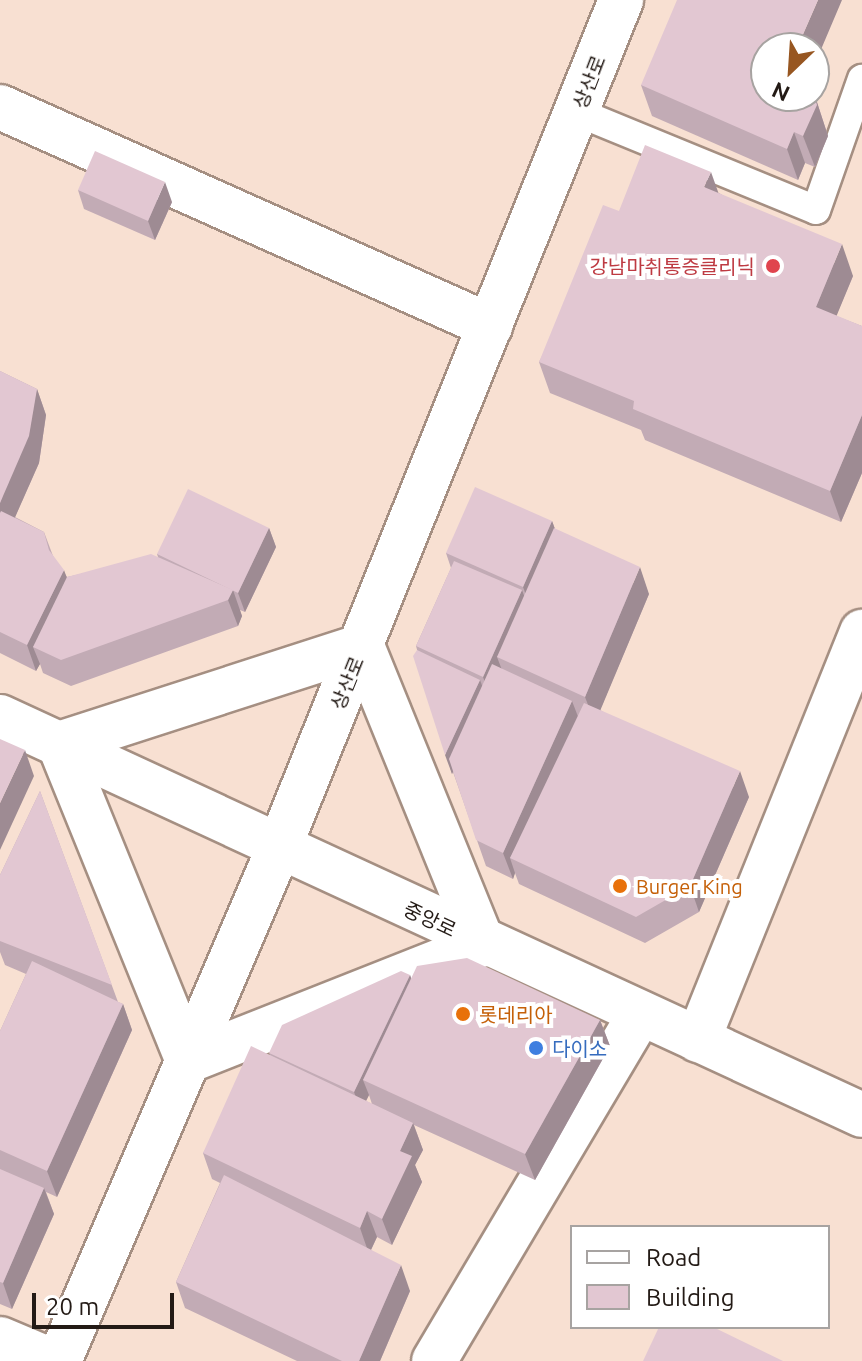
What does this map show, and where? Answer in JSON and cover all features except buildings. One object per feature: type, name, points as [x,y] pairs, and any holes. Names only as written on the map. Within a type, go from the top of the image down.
[{"type":"street","name":"상산로","points":[[59,1361],[278,850],[621,0]]},
{"type":"street","points":[[0,107],[490,326]]},
{"type":"street","points":[[698,1040],[862,632]]},
{"type":"street","points":[[362,646],[483,944],[188,1061],[59,744],[362,646]]},
{"type":"street","name":"중앙로","points":[[0,717],[278,850],[862,1115]]},
{"type":"street","points":[[434,1361],[640,1014]]},
{"type":"street","points":[[0,1339],[52,1361]]},
{"type":"lane","points":[[577,112],[816,210],[862,79]]},
{"type":"place","name":"강남마취통증클리닉","points":[[773,266]]},
{"type":"place","name":"Burger King","points":[[620,886]]},
{"type":"place","name":"롯데리아","points":[[463,1014]]},
{"type":"place","name":"다이소","points":[[536,1048]]}]
